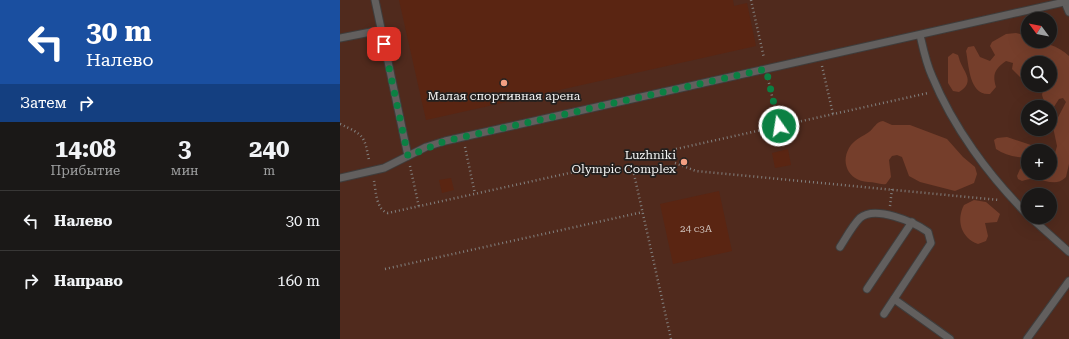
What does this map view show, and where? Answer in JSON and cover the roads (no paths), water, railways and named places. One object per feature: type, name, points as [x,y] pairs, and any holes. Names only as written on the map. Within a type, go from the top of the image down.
[{"type":"lane","points":[[374,0],[408,156]]},
{"type":"lane","points":[[340,178],[384,168],[438,143],[462,137],[1066,1],[1069,12]]},
{"type":"lane","points":[[340,38],[381,30]]},
{"type":"lane","points":[[920,35],[929,68],[938,91],[978,155],[1021,208]]},
{"type":"lane","points":[[840,247],[856,223],[867,215],[891,216],[912,222],[928,232],[930,243],[884,314]]},
{"type":"lane","points":[[868,289],[912,222]]},
{"type":"lane","points":[[1038,224],[1069,252]]},
{"type":"lane","points":[[1027,339],[1069,281]]},
{"type":"lane","points":[[894,299],[950,339]]},
{"type":"place","name":"Малая спортивная арена","points":[[504,83]]},
{"type":"place","name":"Luzhniki Olympic Complex","points":[[684,162]]}]
